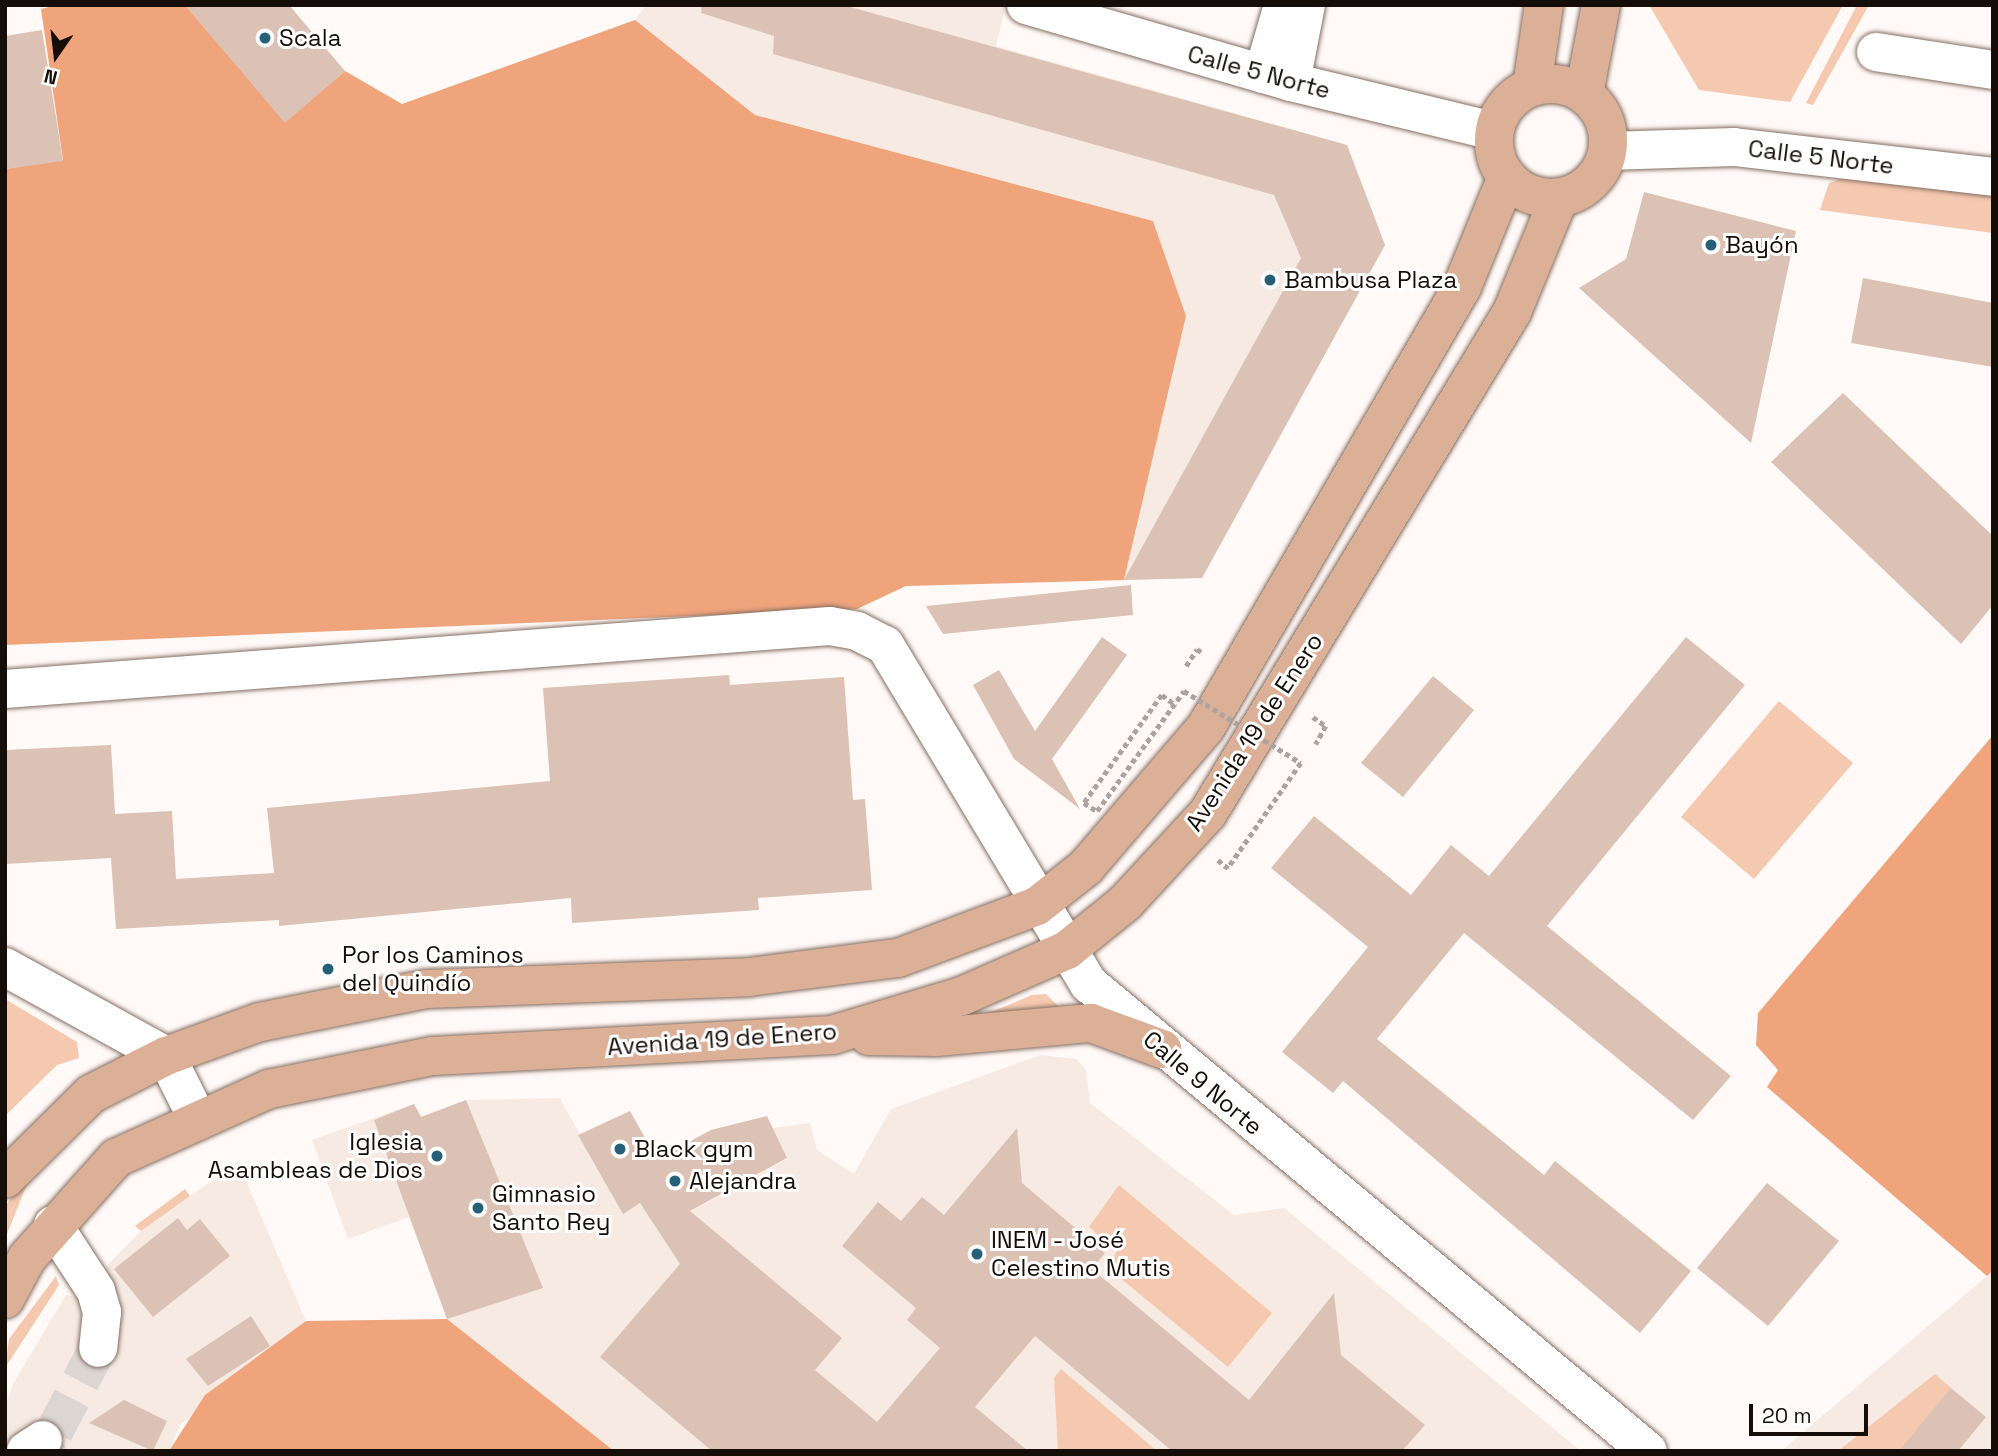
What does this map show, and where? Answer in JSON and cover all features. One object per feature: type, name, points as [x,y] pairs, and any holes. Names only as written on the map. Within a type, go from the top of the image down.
[{"type":"main road","points":[[1532,86],[1544,5]]},
{"type":"main road","points":[[1584,94],[1601,5]]},
{"type":"main road","points":[[1555,83],[1584,94],[1604,119],[1608,151],[1591,182],[1559,198],[1528,194],[1507,177],[1493,150],[1494,131],[1507,104],[1532,86],[1555,83]]},
{"type":"main road","name":"Avenida 19 de Enero","points":[[5,1179],[91,1094],[166,1056],[260,1021],[427,989],[749,977],[898,958],[1037,906],[1086,867],[1206,727],[1462,287],[1507,177]]},
{"type":"main road","name":"Avenida 19 de Enero","points":[[5,1299],[53,1225],[116,1158],[269,1089],[433,1056],[832,1035],[961,996],[1067,950],[1125,903],[1208,813],[1512,312],[1559,198]]},
{"type":"main road","points":[[832,1035],[936,1037],[1091,1023],[1161,1049]]},
{"type":"street","name":"Calle 5 Norte","points":[[1026,5],[1277,78],[1494,131]]},
{"type":"street","points":[[1277,78],[1283,5]]},
{"type":"street","points":[[1277,78],[1306,5]]},
{"type":"street","points":[[1876,52],[1993,70]]},
{"type":"street","name":"Calle 5 Norte","points":[[1608,151],[1734,147],[1992,171]]},
{"type":"street","name":"Calle 9 Norte","points":[[5,689],[830,626],[857,631],[885,645],[1037,906],[1089,984],[1161,1049],[1648,1451]]},
{"type":"street","points":[[5,967],[166,1056],[198,1120]]},
{"type":"street","points":[[53,1225],[96,1291],[102,1312],[98,1348]]},
{"type":"path","points":[[1162,695],[1084,803],[1097,811],[1184,691],[1286,751],[1301,763],[1228,868]]},
{"type":"path","points":[[1306,725],[1313,717],[1326,726],[1316,744]]},
{"type":"path","points":[[1286,751],[1293,742]]},
{"type":"shaded area","points":[[57,5],[185,5],[285,122],[345,71],[402,104],[635,20],[755,115],[1153,221],[1186,316],[1124,580],[906,586],[857,609],[5,645],[5,169],[63,160],[41,9]]},
{"type":"shaded area","name":"Bambusa Plaza","points":[[646,5],[1006,5],[996,46],[1347,145],[1385,245],[1202,578],[1124,580],[1186,316],[1153,221],[755,115],[635,20]]},
{"type":"shaded area","points":[[1649,5],[1843,5],[1790,102],[1699,90]]},
{"type":"shaded area","points":[[1857,5],[1869,5],[1813,105],[1806,103]]},
{"type":"shaded area","points":[[1846,177],[1993,195],[1993,233],[1820,210],[1829,183]]},
{"type":"shaded area","points":[[1779,701],[1853,763],[1754,879],[1681,817]]},
{"type":"shaded area","points":[[1993,735],[1993,1270],[1987,1276],[1767,1087],[1778,1070],[1756,1045],[1758,1013]]},
{"type":"shaded area","points":[[1046,994],[1060,1008],[982,1016],[1032,995]]},
{"type":"shaded area","points":[[5,999],[77,1042],[79,1058],[57,1065],[5,1116]]},
{"type":"shaded area","name":"INEM - José Celestino Mutis","points":[[1040,1055],[1076,1059],[1086,1070],[1090,1103],[1234,1215],[1284,1208],[1581,1451],[614,1451],[447,1319],[409,1217],[348,1239],[312,1140],[414,1104],[421,1117],[466,1100],[560,1098],[623,1213],[640,1203],[658,1229],[787,1159],[773,1128],[810,1123],[817,1150],[854,1174],[891,1109]]},
{"type":"shaded area","points":[[238,1162],[306,1321],[180,1425],[169,1451],[5,1451],[5,1406],[13,1384],[66,1295],[76,1297],[141,1231]]},
{"type":"shaded area","points":[[31,1174],[5,1239],[5,1206]]},
{"type":"shaded area","points":[[1119,1185],[1272,1313],[1228,1367],[1108,1268],[1117,1251],[1089,1227]]},
{"type":"shaded area","points":[[185,1189],[190,1196],[141,1231],[135,1226]]},
{"type":"shaded area","points":[[1993,1270],[1993,1451],[1781,1451],[1987,1276]]},
{"type":"shaded area","points":[[56,1276],[59,1285],[5,1368],[9,1339]]},
{"type":"shaded area","points":[[447,1319],[614,1451],[169,1451],[205,1395],[306,1321]]},
{"type":"shaded area","points":[[1061,1369],[1157,1451],[1058,1451],[1054,1378]]},
{"type":"shaded area","points":[[1935,1374],[1951,1388],[1902,1451],[1838,1451]]},
{"type":"building","name":"Scala","points":[[185,5],[289,5],[345,71],[285,123]]},
{"type":"building","points":[[702,5],[843,5],[1347,145],[1385,245],[1202,578],[1124,580],[1301,258],[1274,195],[773,54],[774,36],[701,13]]},
{"type":"building","points":[[42,30],[63,161],[5,169],[5,36]]},
{"type":"building","points":[[1644,192],[1796,231],[1751,443],[1579,288],[1626,259]]},
{"type":"building","points":[[1863,278],[1993,303],[1993,367],[1851,343]]},
{"type":"building","points":[[1843,393],[1993,536],[1993,605],[1961,644],[1771,462]]},
{"type":"building","points":[[1131,585],[1133,615],[943,634],[926,606]]},
{"type":"building","points":[[1102,637],[1127,655],[1052,759],[1080,809],[1014,759],[973,685],[999,670],[1035,731]]},
{"type":"building","points":[[1686,637],[1745,685],[1547,926],[1731,1076],[1693,1120],[1464,933],[1377,1039],[1544,1175],[1555,1161],[1691,1271],[1640,1333],[1343,1081],[1333,1093],[1282,1052],[1368,947],[1271,868],[1314,816],[1411,895],[1451,845],[1489,876]]},
{"type":"building","points":[[729,675],[730,685],[844,677],[853,800],[865,799],[872,890],[758,898],[759,910],[572,923],[571,898],[279,926],[279,920],[116,929],[111,858],[5,864],[5,750],[111,745],[115,814],[172,811],[176,879],[274,873],[267,808],[550,781],[543,688]]},
{"type":"building","points":[[1433,676],[1474,710],[1403,797],[1361,763]]},
{"type":"building","points":[[466,1100],[543,1288],[447,1319],[374,1120],[414,1104],[421,1117]]},
{"type":"building","points":[[630,1111],[657,1159],[711,1130],[767,1116],[787,1158],[690,1211],[842,1338],[815,1370],[877,1422],[940,1348],[907,1320],[916,1308],[842,1246],[878,1202],[901,1221],[922,1197],[944,1215],[1017,1128],[1022,1183],[1105,1253],[1092,1269],[1249,1400],[1334,1293],[1341,1355],[1425,1425],[1402,1451],[1172,1451],[1035,1336],[975,1407],[1028,1451],[712,1451],[600,1357],[680,1264],[640,1203],[623,1214],[578,1135]]},
{"type":"building","points":[[1767,1183],[1839,1241],[1768,1326],[1697,1268]]},
{"type":"building","points":[[178,1218],[187,1230],[200,1219],[230,1256],[153,1317],[114,1269]]},
{"type":"building","points":[[251,1316],[270,1346],[208,1386],[186,1359]]},
{"type":"building","points":[[1951,1388],[1986,1417],[1958,1451],[1899,1451]]},
{"type":"building","points":[[124,1400],[167,1421],[153,1451],[89,1423]]},
{"type":"tunnel","points":[[43,1440],[54,1432],[98,1348]]},
{"type":"place","name":"Scala","points":[[265,38]]},
{"type":"place","name":"Bayón","points":[[1711,245]]},
{"type":"place","name":"Bambusa Plaza","points":[[1270,280]]},
{"type":"place","name":"Por los Caminos del Quindío","points":[[328,969]]},
{"type":"place","name":"Black gym","points":[[620,1149]]},
{"type":"place","name":"Iglesia Asambleas de Dios","points":[[437,1156]]},
{"type":"place","name":"Alejandra","points":[[675,1181]]},
{"type":"place","name":"Gimnasio Santo Rey","points":[[478,1208]]},
{"type":"place","name":"INEM - José Celestino Mutis","points":[[977,1254]]}]
